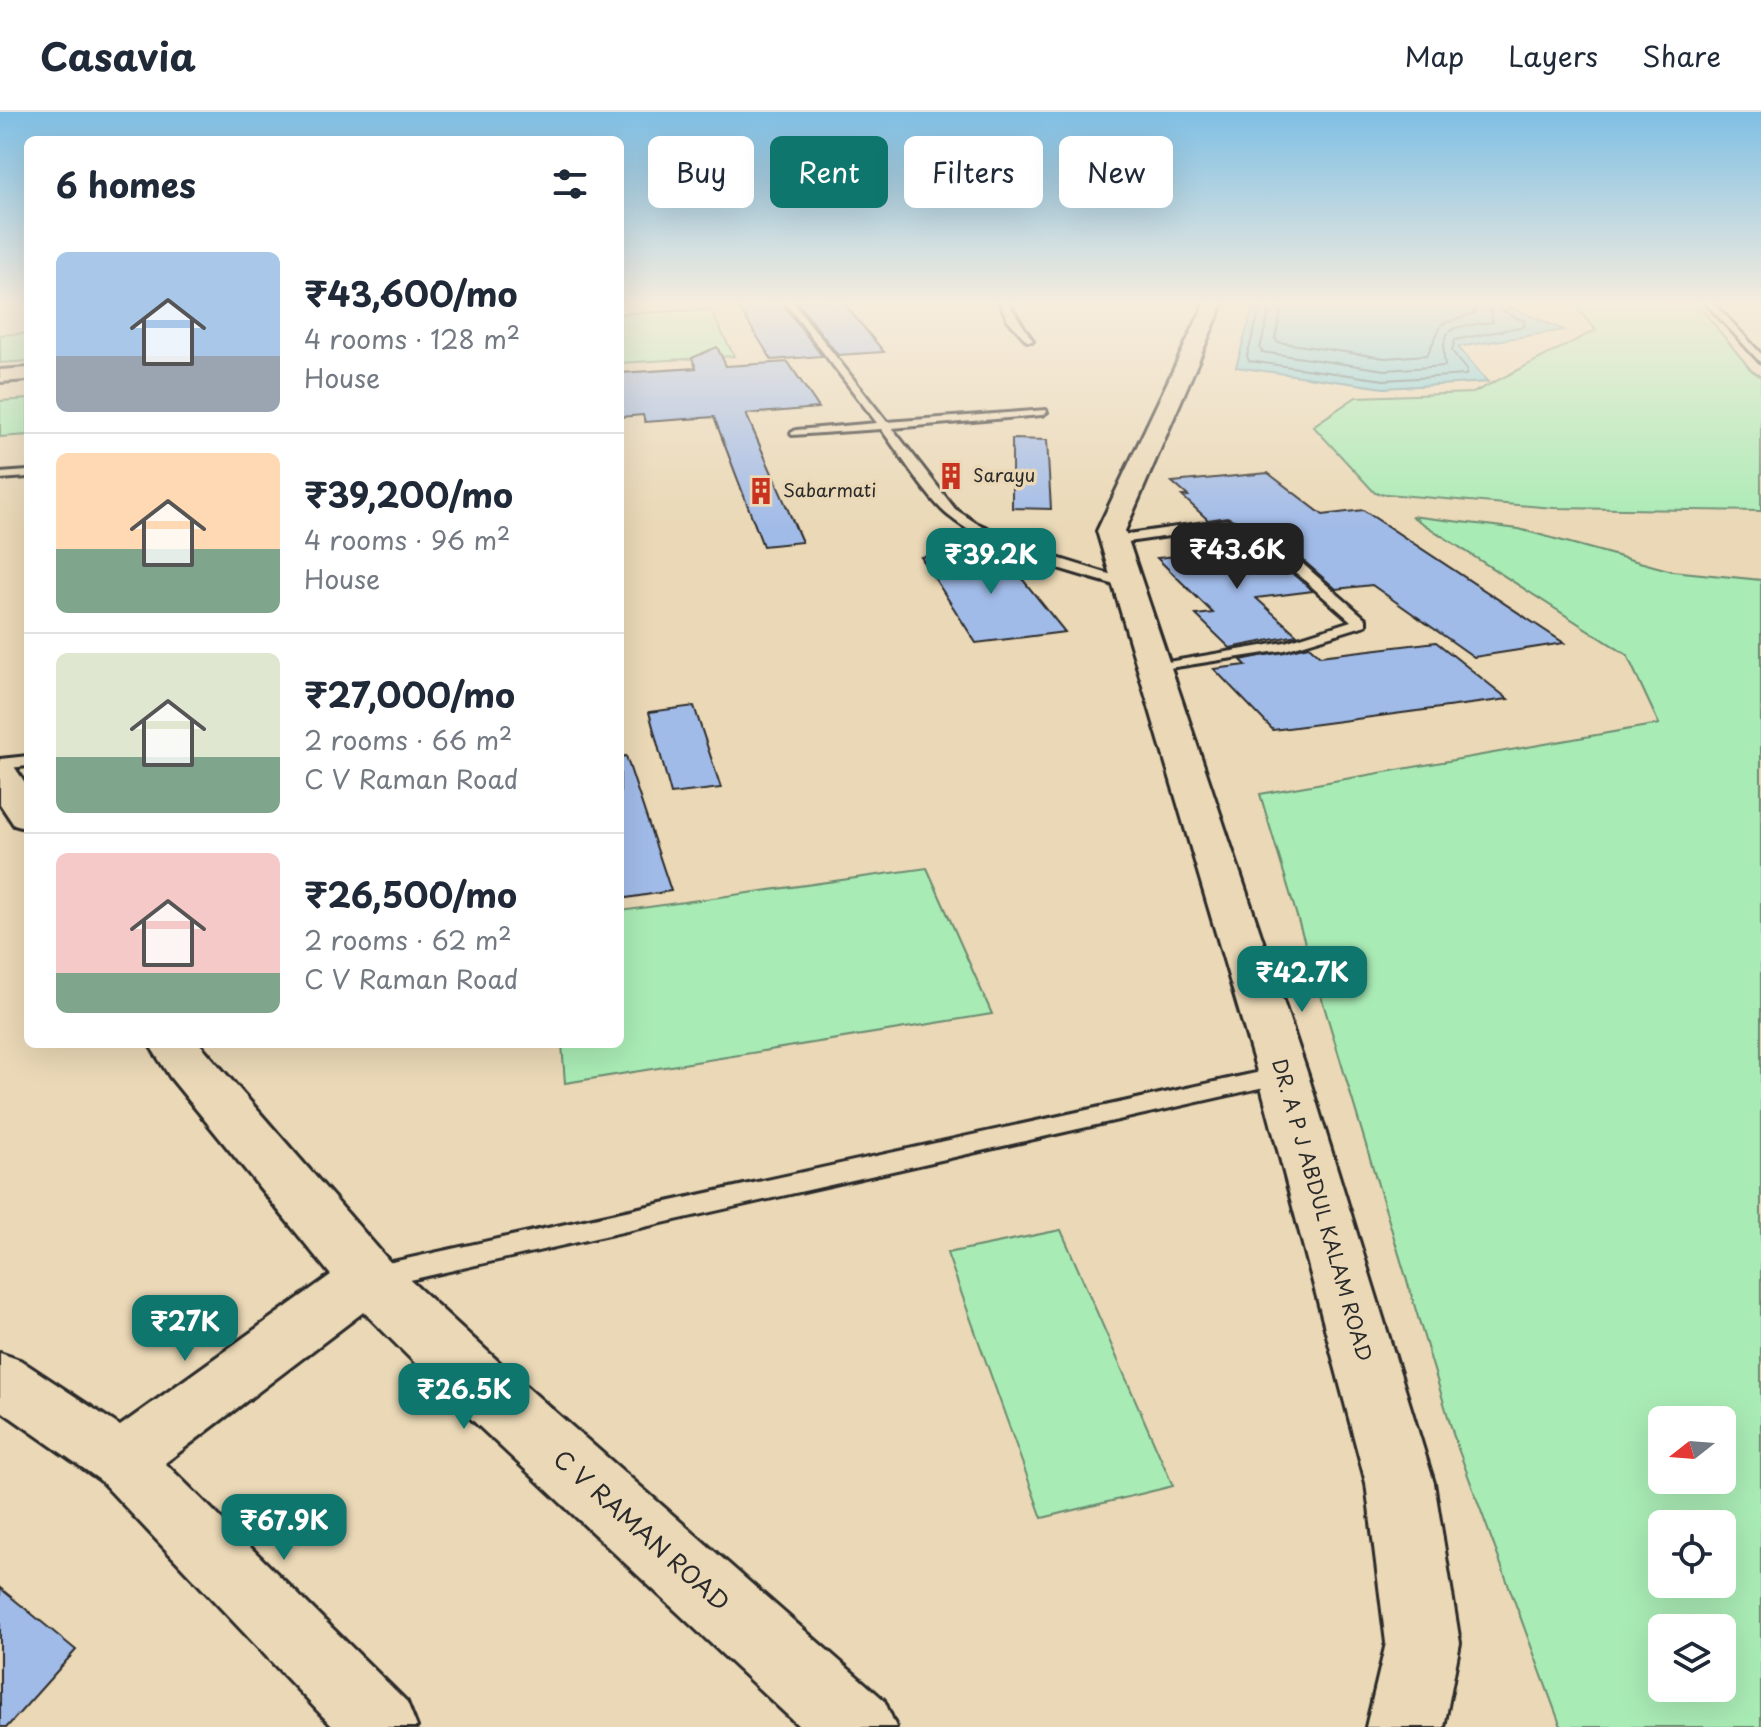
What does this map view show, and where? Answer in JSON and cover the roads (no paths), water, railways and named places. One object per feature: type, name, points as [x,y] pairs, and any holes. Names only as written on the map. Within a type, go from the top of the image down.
[{"type":"street","points":[[1114,540],[1111,531],[1181,376]]},
{"type":"street","name":"DR. A P J ABDUL KALAM ROAD","points":[[1114,540],[1283,1075],[1400,1483],[1423,1643],[1405,1727]]},
{"type":"street","points":[[0,773],[24,811]]},
{"type":"street","name":"C V RAMAN ROAD","points":[[177,1048],[368,1278],[489,1394],[857,1727]]},
{"type":"street","points":[[121,1460],[368,1278]]},
{"type":"street","points":[[0,1378],[121,1460],[382,1727]]},
{"type":"lane","points":[[845,376],[951,512],[982,534],[1038,557],[1130,585]]},
{"type":"lane","points":[[796,433],[1042,412]]},
{"type":"lane","points":[[0,476],[24,474]]},
{"type":"lane","points":[[1114,540],[1226,524],[1276,548],[1361,622],[1333,634],[1266,650],[1155,668]]},
{"type":"lane","points":[[0,764],[24,761]]},
{"type":"lane","points":[[368,1278],[1283,1075]]},
{"type":"water","points":[[1302,376],[1483,376],[1488,382],[1384,388]]},
{"type":"place","name":"Sarayu","points":[[951,476]]},
{"type":"place","name":"Sabarmati","points":[[761,491]]}]
